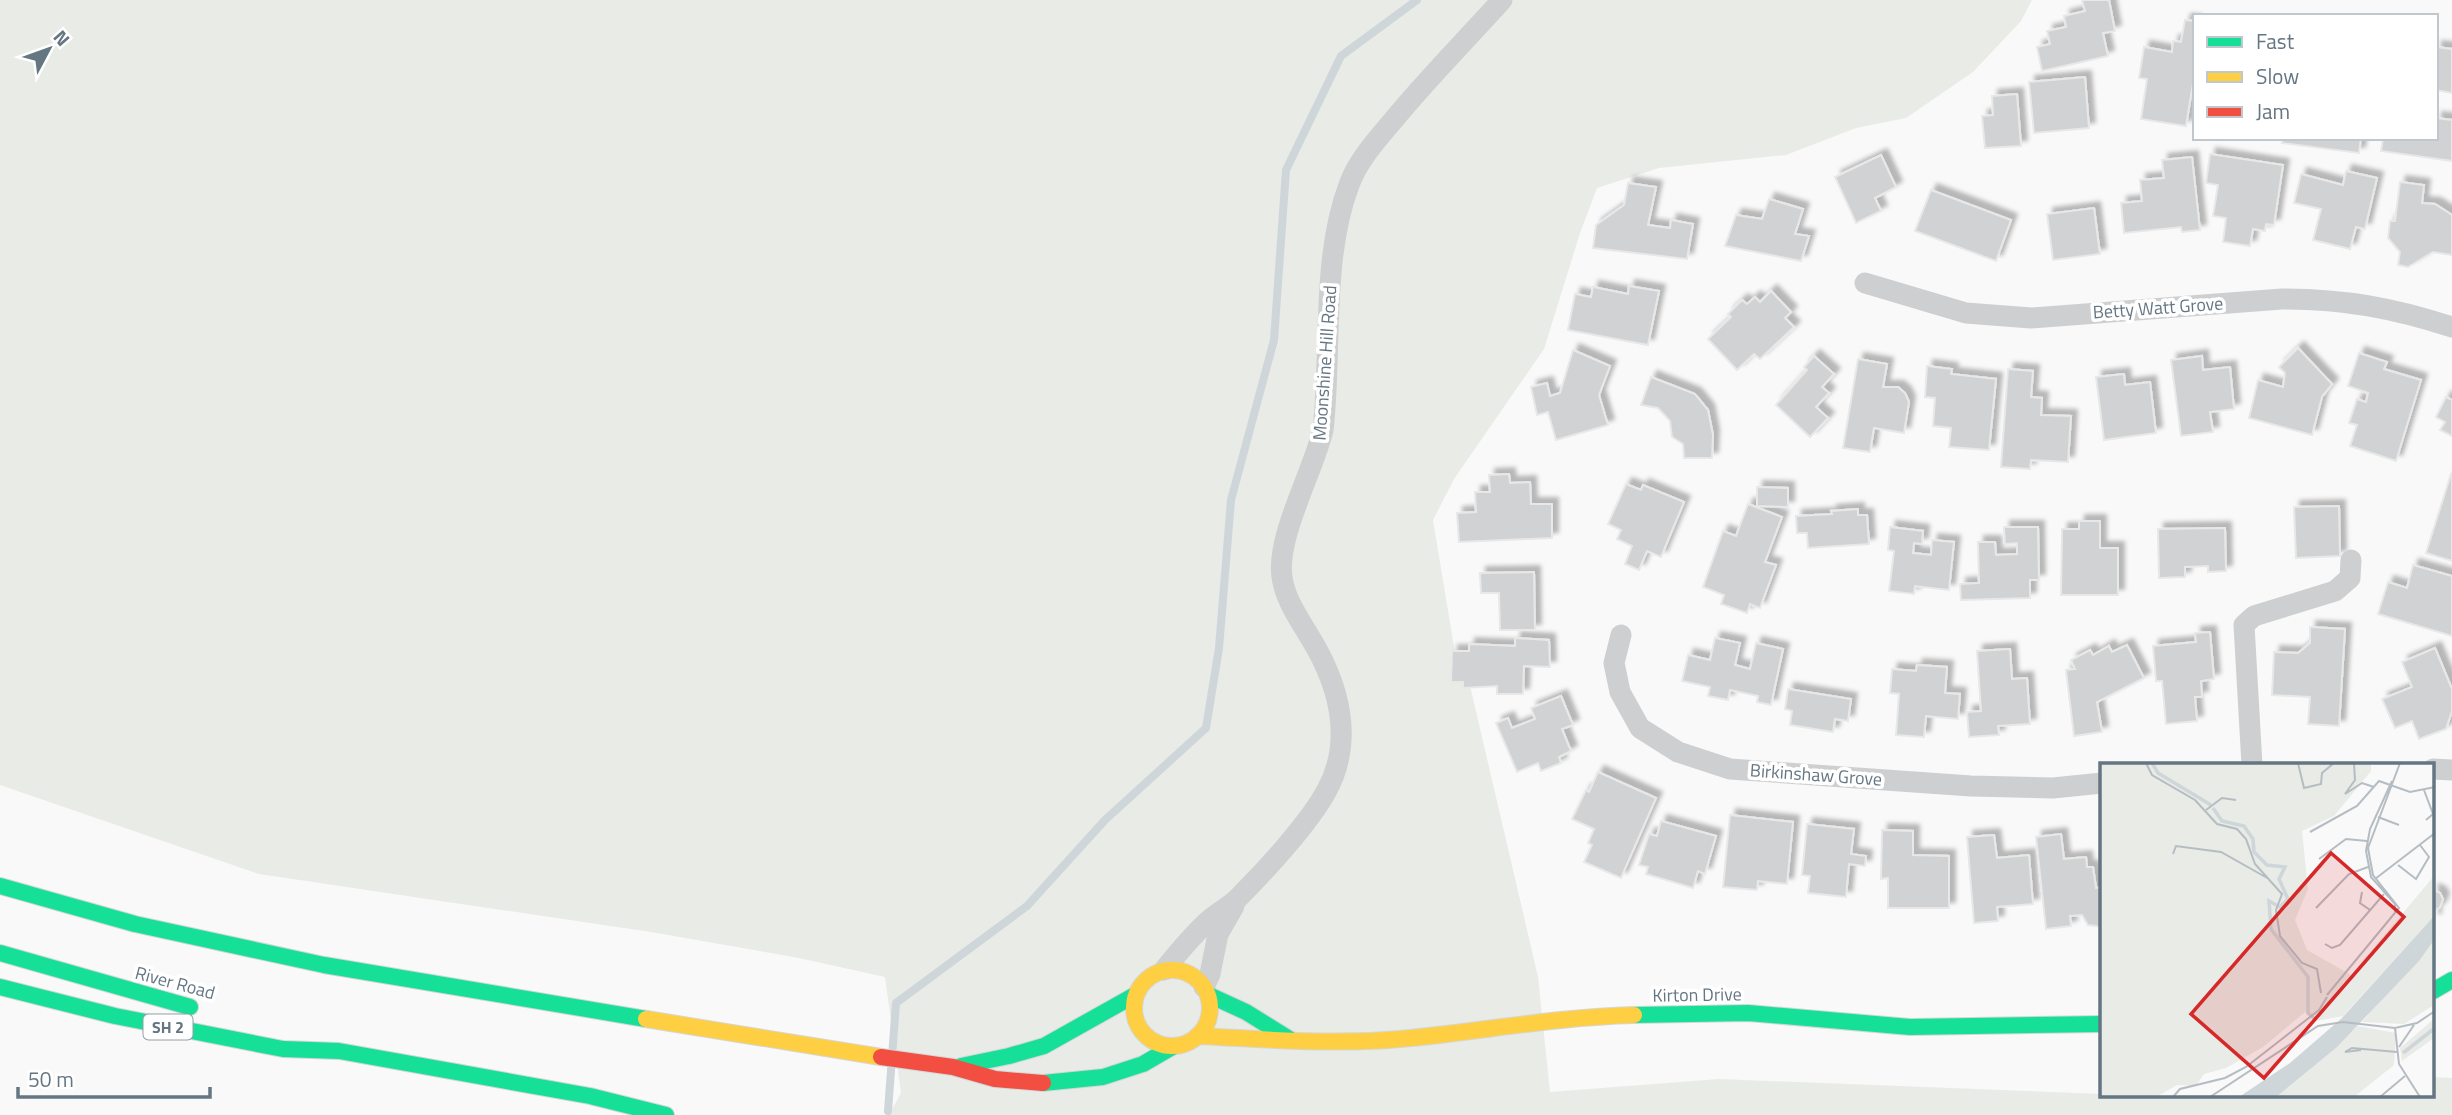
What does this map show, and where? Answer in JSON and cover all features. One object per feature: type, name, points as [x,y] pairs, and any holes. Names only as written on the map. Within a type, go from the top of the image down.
[{"type":"main road","points":[[0,886],[135,924],[324,965],[856,1055],[953,1068],[995,1079],[1022,1082],[1076,1082],[1124,1072],[1197,1036],[1209,1018],[1207,991],[1186,972],[1164,970],[1152,975],[1142,984],[1133,1007],[1135,1020],[1141,1031],[1150,1039],[1174,1046]]},
{"type":"main road","name":"River Road","points":[[0,953],[210,1012]]},
{"type":"main road","points":[[2434,990],[2452,980]]},
{"type":"main road","name":"SH 2","points":[[0,987],[115,1016],[283,1049],[339,1051],[590,1096],[666,1115]]},
{"type":"main road","name":"Kirton Drive","points":[[1207,991],[1293,1041]]},
{"type":"main road","points":[[953,1068],[1021,1054],[1054,1041],[1119,1002],[1136,995]]},
{"type":"main road","name":"Kirton Drive","points":[[1197,1036],[1338,1043],[1400,1039],[1589,1016],[1748,1013],[1910,1027],[2100,1024]]},
{"type":"main road","name":"SH 2","points":[[288,1032],[339,1051]]},
{"type":"street","name":"Moonshine Hill Road","points":[[1164,970],[1207,922],[1238,898],[1303,824],[1327,791],[1339,755],[1342,733],[1338,696],[1324,661],[1290,602],[1282,576],[1285,540],[1323,430],[1331,278],[1346,195],[1356,169],[1380,136],[1502,0]]},
{"type":"street","name":"Betty Watt Grove","points":[[1865,283],[1966,313],[2018,317],[2312,299],[2341,300],[2405,312],[2452,327]]},
{"type":"street","points":[[2252,763],[2244,625],[2254,616],[2335,590],[2350,578],[2351,560]]},
{"type":"street","name":"Birkinshaw Grove","points":[[1621,635],[1614,663],[1620,692],[1640,728],[1678,752],[1730,769],[1971,786],[2053,788],[2100,783]]},
{"type":"street","points":[[2434,769],[2452,770]]},
{"type":"street","name":"Moonshine Hill Road","points":[[1207,991],[1218,934],[1238,898]]},
{"type":"shaded area","points":[[0,0],[2032,0],[2021,21],[1973,72],[1906,118],[1856,128],[1786,155],[1659,168],[1597,188],[1544,349],[1454,479],[1433,520],[1454,647],[1471,690],[1538,977],[1550,1092],[1719,1079],[2100,1094],[2100,1098],[2434,1098],[2434,1077],[2452,1078],[2452,1115],[889,1115],[901,1093],[885,977],[799,958],[651,932],[259,874],[0,785]]},
{"type":"building","points":[[2082,0],[2109,0],[2115,31],[2103,33],[2108,56],[2042,71],[2037,47],[2050,44],[2047,31],[2066,27],[2064,16],[2085,11]]},
{"type":"building","points":[[2185,20],[2193,21],[2193,83],[2186,126],[2141,119],[2147,79],[2139,78],[2144,47],[2172,52],[2173,41],[2181,42]]},
{"type":"building","points":[[2438,47],[2452,49],[2452,93],[2438,90]]},
{"type":"building","points":[[2085,77],[2089,128],[2034,133],[2029,82]]},
{"type":"building","points":[[2017,94],[2021,146],[1985,148],[1982,116],[1993,115],[1992,96]]},
{"type":"building","points":[[2438,118],[2452,120],[2452,161],[2381,151],[2383,140],[2438,140]]},
{"type":"building","points":[[2283,140],[2361,140],[2359,153],[2282,143]]},
{"type":"building","points":[[2210,154],[2283,165],[2274,225],[2266,224],[2265,231],[2253,229],[2250,246],[2223,242],[2226,218],[2213,216],[2218,185],[2206,183]]},
{"type":"building","points":[[1881,155],[1896,187],[1875,198],[1881,211],[1856,223],[1835,177]]},
{"type":"building","points":[[2192,157],[2200,230],[2182,232],[2181,227],[2124,233],[2121,203],[2142,201],[2140,180],[2164,178],[2162,160]]},
{"type":"building","points":[[2346,171],[2377,178],[2365,229],[2356,227],[2350,249],[2313,240],[2321,209],[2294,203],[2301,174],[2343,185]]},
{"type":"building","points":[[2400,182],[2424,185],[2422,203],[2435,204],[2452,215],[2452,255],[2433,252],[2408,267],[2398,265],[2400,252],[2388,238],[2390,221],[2395,221]]},
{"type":"building","points":[[1628,183],[1656,187],[1648,225],[1670,228],[1671,220],[1693,224],[1687,259],[1593,248],[1596,225],[1624,205]]},
{"type":"building","points":[[1931,190],[2011,220],[1996,261],[1915,231]]},
{"type":"building","points":[[1769,199],[1803,209],[1795,234],[1809,236],[1801,261],[1725,246],[1736,215],[1762,219]]},
{"type":"building","points":[[2094,208],[2100,254],[2053,260],[2047,214]]},
{"type":"building","points":[[1629,286],[1659,291],[1648,345],[1568,330],[1575,294],[1591,297],[1593,287],[1628,294]]},
{"type":"building","points":[[1771,291],[1791,312],[1785,318],[1794,327],[1760,359],[1754,354],[1737,370],[1708,339],[1731,317],[1728,314],[1742,300],[1747,304],[1755,297],[1760,302]]},
{"type":"building","points":[[2298,348],[2332,384],[2322,397],[2312,435],[2249,418],[2258,380],[2283,387],[2285,373],[2279,367]]},
{"type":"building","points":[[1573,350],[1610,366],[1599,395],[1608,425],[1556,440],[1548,412],[1537,415],[1531,387],[1547,383],[1550,396],[1560,393]]},
{"type":"building","points":[[2359,353],[2387,362],[2384,369],[2421,380],[2396,461],[2350,446],[2357,425],[2349,423],[2357,399],[2366,402],[2368,393],[2348,386]]},
{"type":"building","points":[[1814,356],[1834,374],[1822,387],[1829,393],[1816,407],[1828,418],[1810,437],[1776,405],[1807,370],[1804,367]]},
{"type":"building","points":[[2202,356],[2203,370],[2230,367],[2234,409],[2210,412],[2213,432],[2181,436],[2171,360]]},
{"type":"building","points":[[1858,359],[1887,364],[1883,387],[1898,387],[1909,402],[1904,433],[1874,428],[1870,452],[1843,448]]},
{"type":"building","points":[[1927,366],[1952,369],[1951,374],[1996,379],[1989,450],[1949,447],[1951,428],[1933,426],[1935,398],[1925,397]]},
{"type":"building","points":[[2008,369],[2033,371],[2031,397],[2042,398],[2041,415],[2071,416],[2068,462],[2031,460],[2030,469],[2001,467]]},
{"type":"building","points":[[2124,374],[2125,385],[2150,382],[2156,433],[2104,440],[2096,377]]},
{"type":"building","points":[[1651,377],[1695,394],[1708,410],[1713,435],[1712,458],[1684,458],[1683,444],[1672,437],[1670,421],[1658,408],[1641,405]]},
{"type":"building","points":[[2446,397],[2452,400],[2452,436],[2440,430],[2445,422],[2436,417]]},
{"type":"building","points":[[1509,474],[1510,483],[1530,482],[1531,504],[1552,504],[1552,538],[1459,542],[1457,513],[1476,512],[1475,492],[1490,492],[1489,475]]},
{"type":"building","points":[[2452,474],[2452,561],[2426,553]]},
{"type":"building","points":[[1626,484],[1641,490],[1643,485],[1684,502],[1661,557],[1647,551],[1639,570],[1625,564],[1632,546],[1617,539],[1621,530],[1608,524]]},
{"type":"building","points":[[1757,487],[1788,488],[1788,507],[1757,506]]},
{"type":"building","points":[[1748,504],[1782,517],[1765,562],[1776,565],[1760,608],[1750,604],[1747,613],[1721,604],[1724,595],[1703,587],[1723,531],[1736,536]]},
{"type":"building","points":[[2339,506],[2340,556],[2296,558],[2294,507]]},
{"type":"building","points":[[1858,509],[1858,515],[1867,515],[1869,544],[1808,548],[1807,533],[1797,533],[1796,516]]},
{"type":"building","points":[[2079,521],[2100,521],[2100,548],[2118,548],[2118,595],[2061,595],[2062,529],[2079,529]]},
{"type":"building","points":[[1890,527],[1923,531],[1922,544],[1914,543],[1913,553],[1931,555],[1932,540],[1954,542],[1949,590],[1915,586],[1914,594],[1889,591],[1894,551],[1888,550]]},
{"type":"building","points":[[2004,527],[2038,527],[2039,580],[2030,580],[2030,598],[1961,600],[1960,584],[1979,583],[1978,542],[1995,542],[1996,555],[2017,554],[2017,543],[2005,544]]},
{"type":"building","points":[[2225,528],[2226,571],[2208,572],[2208,566],[2185,567],[2185,577],[2159,578],[2158,529]]},
{"type":"building","points":[[2413,565],[2452,576],[2452,636],[2378,614],[2388,582],[2407,588]]},
{"type":"building","points":[[1534,572],[1535,630],[1500,630],[1499,593],[1481,593],[1480,573]]},
{"type":"building","points":[[2310,627],[2345,629],[2339,726],[2308,724],[2310,697],[2272,695],[2274,652],[2298,653],[2310,643]]},
{"type":"building","points":[[2210,632],[2214,679],[2201,681],[2202,697],[2195,697],[2197,721],[2166,724],[2162,681],[2156,681],[2153,646],[2196,642],[2195,633]]},
{"type":"building","points":[[1515,638],[1549,640],[1550,667],[1524,666],[1523,694],[1497,694],[1497,686],[1463,688],[1463,682],[1451,682],[1452,651],[1469,651],[1469,644],[1515,646]]},
{"type":"building","points":[[1715,638],[1740,643],[1735,665],[1750,669],[1756,643],[1783,649],[1771,705],[1757,702],[1758,696],[1730,690],[1728,700],[1708,696],[1710,687],[1682,681],[1688,655],[1710,660]]},
{"type":"building","points":[[2127,645],[2144,678],[2097,702],[2102,732],[2074,736],[2066,670],[2075,669],[2071,660],[2090,650],[2093,655],[2109,646],[2112,652]]},
{"type":"building","points":[[2435,648],[2452,689],[2452,711],[2446,729],[2419,739],[2412,721],[2395,728],[2382,699],[2412,687],[2402,662]]},
{"type":"building","points":[[2010,649],[2012,679],[2027,678],[2030,724],[1998,726],[1999,735],[1969,737],[1967,712],[1981,711],[1977,651]]},
{"type":"building","points":[[1917,665],[1947,667],[1945,693],[1960,694],[1958,719],[1926,716],[1924,737],[1896,735],[1899,694],[1890,693],[1892,669],[1916,671]]},
{"type":"building","points":[[1788,689],[1851,699],[1848,721],[1835,719],[1833,732],[1790,725],[1792,711],[1785,709]]},
{"type":"building","points":[[1561,696],[1573,725],[1562,729],[1571,751],[1559,757],[1561,763],[1541,771],[1538,763],[1517,772],[1496,723],[1508,718],[1512,728],[1535,719],[1531,708]]},
{"type":"building","points":[[1598,772],[1656,798],[1621,878],[1584,862],[1592,845],[1588,843],[1594,829],[1572,819]]},
{"type":"building","points":[[1730,815],[1793,822],[1787,884],[1758,881],[1757,890],[1723,887]]},
{"type":"building","points":[[1661,821],[1716,836],[1705,874],[1698,871],[1693,888],[1646,874],[1648,867],[1639,865],[1649,834],[1657,836]]},
{"type":"building","points":[[1807,824],[1854,829],[1851,854],[1866,856],[1865,866],[1849,864],[1846,897],[1808,893],[1810,876],[1802,875]]},
{"type":"building","points":[[1882,830],[1913,831],[1913,855],[1949,856],[1949,908],[1888,908],[1888,878],[1881,879]]},
{"type":"building","points":[[2061,834],[2064,859],[2086,857],[2087,867],[2093,867],[2096,888],[2100,887],[2100,927],[2088,925],[2082,915],[2070,916],[2071,926],[2046,929],[2036,837]]},
{"type":"building","points":[[1994,835],[1997,858],[2029,855],[2033,904],[1997,907],[1998,921],[1974,923],[1967,837]]},
{"type":"building","points":[[2434,890],[2440,893],[2443,899],[2435,911],[2435,919]]},
{"type":"waterway","points":[[888,1111],[896,1003],[1027,906],[1105,820],[1206,728],[1219,648],[1231,500],[1274,340],[1286,170],[1341,56],[1417,0]]},
{"type":"traffic: fast","points":[[0,886],[135,924],[324,965],[646,1019]]},
{"type":"traffic: fast","points":[[0,953],[190,1007]]},
{"type":"traffic: fast","points":[[2434,990],[2452,980]]},
{"type":"traffic: fast","points":[[0,987],[115,1016],[283,1049],[339,1051],[590,1096],[666,1115]]},
{"type":"traffic: fast","points":[[961,1066],[1044,1046],[1135,995]]},
{"type":"traffic: fast","points":[[1209,995],[1246,1012],[1291,1040]]},
{"type":"traffic: fast","points":[[1634,1015],[1748,1013],[1910,1027],[2100,1024]]},
{"type":"traffic: fast","points":[[1043,1083],[1103,1077],[1143,1064],[1174,1046]]},
{"type":"traffic: slow","points":[[1172,970],[1187,973],[1199,981],[1207,993],[1210,1008],[1207,1023],[1199,1035],[1187,1043],[1172,1046],[1157,1043],[1145,1035],[1137,1023],[1134,1008],[1137,993],[1145,981],[1157,973],[1172,970]]},
{"type":"traffic: slow","points":[[1197,1036],[1298,1041],[1375,1041],[1634,1015]]},
{"type":"traffic: slow","points":[[646,1019],[881,1057]]},
{"type":"traffic: jam","points":[[881,1057],[953,1067],[995,1079],[1043,1083]]}]
